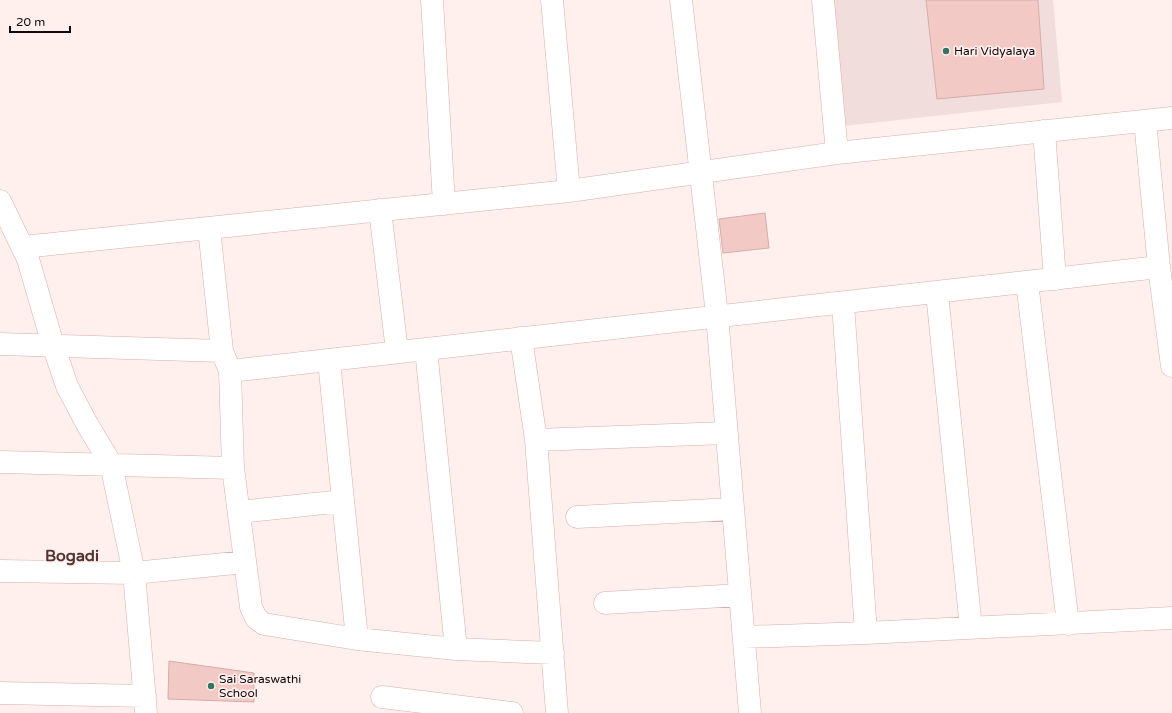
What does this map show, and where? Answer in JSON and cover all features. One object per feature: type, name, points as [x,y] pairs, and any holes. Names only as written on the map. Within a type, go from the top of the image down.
[{"type":"street","points":[[432,0],[444,204]]},
{"type":"street","points":[[552,0],[569,191]]},
{"type":"street","points":[[823,0],[837,153]]},
{"type":"street","points":[[684,2],[717,315],[750,713]]},
{"type":"street","points":[[23,247],[569,191],[837,153],[1172,118]]},
{"type":"street","points":[[1145,121],[1159,267],[1172,366]]},
{"type":"street","points":[[1044,131],[1055,279]]},
{"type":"street","points":[[0,201],[28,260],[53,345],[67,386],[87,424],[111,464],[134,574],[146,704],[0,693]]},
{"type":"street","points":[[380,210],[397,351]]},
{"type":"street","points":[[209,228],[226,361],[233,468],[251,607],[256,618],[264,624],[357,639],[456,649],[553,653]]},
{"type":"street","points":[[0,344],[53,345],[226,361],[329,361],[397,351],[426,349],[717,315],[843,304],[1159,267]]},
{"type":"street","points":[[1027,282],[1068,624]]},
{"type":"street","points":[[937,293],[971,628]]},
{"type":"street","points":[[843,304],[866,633]]},
{"type":"street","points":[[521,338],[536,440],[557,713]]},
{"type":"street","points":[[426,349],[456,649]]},
{"type":"street","points":[[329,361],[357,639]]},
{"type":"street","points":[[536,440],[726,433]]},
{"type":"street","points":[[0,462],[233,468]]},
{"type":"street","points":[[239,512],[343,501]]},
{"type":"street","points":[[577,517],[732,509]]},
{"type":"street","points":[[0,571],[134,574],[246,562]]},
{"type":"street","points":[[605,603],[740,594]]},
{"type":"street","points":[[744,637],[866,633],[1172,618]]},
{"type":"street","points":[[382,697],[512,713]]},
{"type":"shaded area","name":"Hari Vidyalaya","points":[[829,0],[1053,0],[1062,102],[844,126]]},
{"type":"building","points":[[926,0],[1038,0],[1044,89],[937,99]]},
{"type":"building","points":[[765,213],[769,248],[723,253],[719,219]]},
{"type":"building","name":"Sai Saraswathi School","points":[[169,661],[254,673],[254,702],[168,699]]},
{"type":"place","name":"Hari Vidyalaya","points":[[946,51]]},
{"type":"place","name":"Sai Saraswathi School","points":[[211,686]]},
{"type":"district","name":"Bogadi","points":[[72,555]]}]
